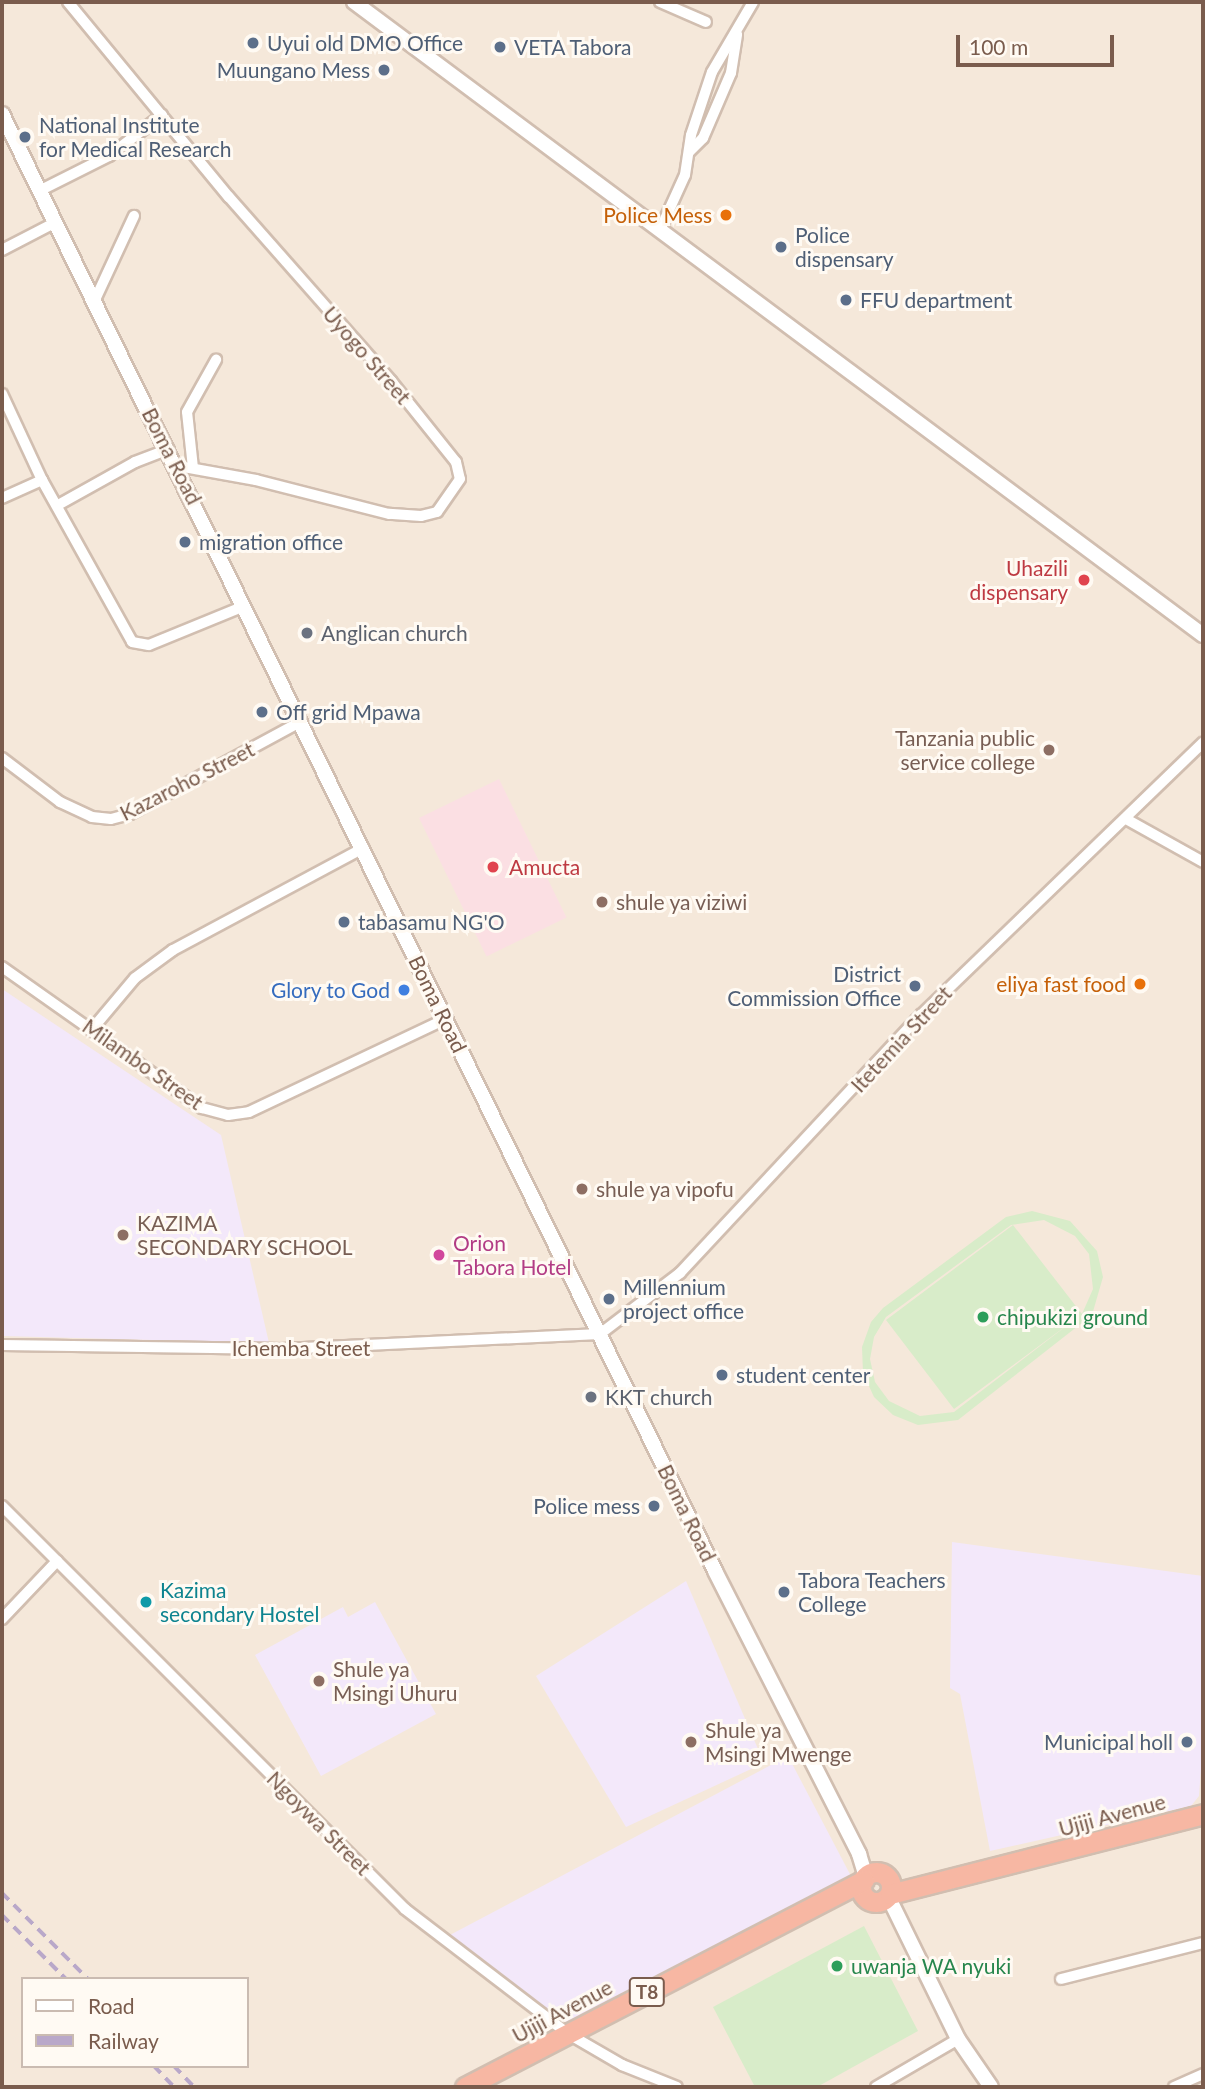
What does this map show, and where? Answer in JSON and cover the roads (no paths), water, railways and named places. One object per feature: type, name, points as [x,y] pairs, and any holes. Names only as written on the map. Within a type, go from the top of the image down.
[{"type":"highway","name":"Ujiji Avenue","points":[[465,2087],[829,1898],[1082,1848],[1203,1814]]},
{"type":"main road","points":[[354,2],[1203,635]]},
{"type":"main road","name":"Boma Road","points":[[2,114],[169,449],[185,467],[244,606],[300,722],[859,1854],[899,1924],[958,2039],[991,2087]]},
{"type":"street","name":"Uyogo Street","points":[[68,2],[391,381],[456,462],[460,479],[437,512],[421,516],[389,514],[185,467]]},
{"type":"street","points":[[660,2],[706,22]]},
{"type":"street","points":[[660,230],[680,188],[712,72],[752,2]]},
{"type":"street","points":[[689,152],[702,138],[731,73],[737,32]]},
{"type":"street","points":[[39,191],[109,156],[162,115]]},
{"type":"street","points":[[94,302],[134,216]]},
{"type":"street","points":[[2,250],[54,223]]},
{"type":"street","points":[[185,467],[187,412],[216,360]]},
{"type":"street","points":[[2,394],[42,480],[108,602],[139,646],[244,606]]},
{"type":"street","points":[[58,506],[135,462],[169,449]]},
{"type":"street","points":[[2,498],[42,480]]},
{"type":"street","name":"Kazaroho Street","points":[[2,758],[60,802],[111,819],[130,814],[300,722]]},
{"type":"street","name":"Itetemia Street","points":[[600,1334],[680,1273],[921,1015],[1128,820],[1203,743]]},
{"type":"street","points":[[1128,820],[1203,862]]},
{"type":"street","points":[[93,1028],[135,978],[173,950],[363,848]]},
{"type":"street","name":"Milambo Street","points":[[2,967],[93,1028],[202,1108],[228,1115],[249,1112],[446,1019]]},
{"type":"street","name":"Ichemba Street","points":[[2,1345],[322,1349],[600,1334]]},
{"type":"street","name":"Ngoywa Street","points":[[2,1506],[405,1909],[568,2033],[622,2065],[677,2087]]},
{"type":"street","points":[[2,1619],[57,1562]]},
{"type":"street","points":[[1061,1979],[1203,1943]]},
{"type":"street","points":[[876,2087],[958,2039]]},
{"type":"street","points":[[1174,2087],[1203,2074]]},
{"type":"railway","points":[[2,1893],[86,1977]]},
{"type":"railway","points":[[2,1915],[64,1977]]},
{"type":"railway","points":[[156,2068],[174,2087]]},
{"type":"railway","points":[[176,2068],[194,2087]]},
{"type":"place","name":"Uyui old DMO Office","points":[[253,43]]},
{"type":"place","name":"VETA Tabora","points":[[500,47]]},
{"type":"place","name":"Muungano Mess","points":[[384,70]]},
{"type":"place","name":"National Institute for Medical Research","points":[[25,137]]},
{"type":"place","name":"Police Mess","points":[[726,215]]},
{"type":"place","name":"Police dispensary","points":[[781,247]]},
{"type":"place","name":"FFU department","points":[[846,300]]},
{"type":"place","name":"migration office","points":[[185,542]]},
{"type":"place","name":"Uhazili dispensary","points":[[1084,580]]},
{"type":"place","name":"Anglican church","points":[[307,633]]},
{"type":"place","name":"Off grid Mpawa","points":[[262,712]]},
{"type":"place","name":"Tanzania public service college","points":[[1049,750]]},
{"type":"place","name":"Amucta","points":[[493,867]]},
{"type":"place","name":"shule ya viziwi","points":[[602,902]]},
{"type":"place","name":"tabasamu NG'O","points":[[344,922]]},
{"type":"place","name":"eliya fast food","points":[[1140,984]]},
{"type":"place","name":"District Commission Office","points":[[915,986]]},
{"type":"place","name":"Glory to God","points":[[404,990]]},
{"type":"place","name":"shule ya vipofu","points":[[582,1189]]},
{"type":"place","name":"KAZIMA SECONDARY SCHOOL","points":[[123,1235]]},
{"type":"place","name":"Orion Tabora Hotel","points":[[439,1255]]},
{"type":"place","name":"Millennium project office","points":[[609,1299]]},
{"type":"place","name":"chipukizi ground","points":[[983,1317]]},
{"type":"place","name":"student center","points":[[722,1375]]},
{"type":"place","name":"KKT church","points":[[591,1397]]},
{"type":"place","name":"Police mess","points":[[654,1506]]},
{"type":"place","name":"Tabora Teachers College","points":[[784,1592]]},
{"type":"place","name":"Kazima secondary Hostel","points":[[146,1602]]},
{"type":"place","name":"Shule ya Msingi Uhuru","points":[[319,1681]]},
{"type":"place","name":"Shule ya Msingi Mwenge","points":[[691,1742]]},
{"type":"place","name":"Municipal holl","points":[[1187,1742]]},
{"type":"place","name":"uwanja WA nyuki","points":[[837,1966]]}]
